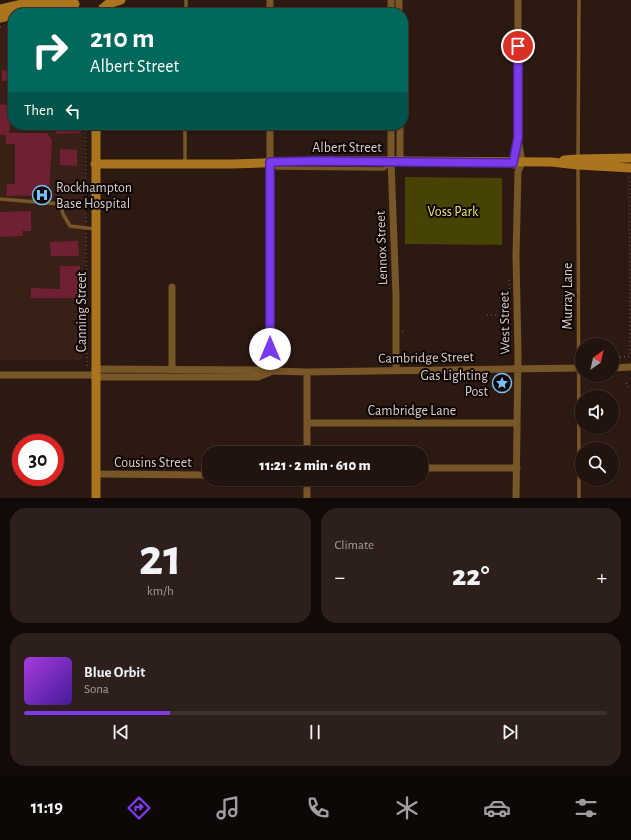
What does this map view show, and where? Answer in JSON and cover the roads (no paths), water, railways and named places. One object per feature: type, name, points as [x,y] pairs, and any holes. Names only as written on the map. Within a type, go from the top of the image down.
[{"type":"street","points":[[102,7],[121,0]]},
{"type":"street","points":[[518,0],[518,162]]},
{"type":"street","points":[[0,9],[46,1],[75,7]]},
{"type":"street","points":[[31,4],[52,8]]},
{"type":"street","name":"Canning Street","points":[[96,130],[90,228],[96,498]]},
{"type":"street","points":[[270,130],[270,349],[272,372]]},
{"type":"street","name":"Lennox Street","points":[[392,130],[396,161]]},
{"type":"street","name":"Lennox Street","points":[[396,370],[396,161],[399,130]]},
{"type":"street","name":"Albert Street","points":[[95,164],[232,164],[270,162],[396,161],[578,162],[631,158]]},
{"type":"street","name":"West Street","points":[[516,498],[518,369],[516,256],[518,162]]},
{"type":"street","name":"Albert Street","points":[[578,162],[631,168]]},
{"type":"street","points":[[172,287],[172,369]]},
{"type":"street","points":[[619,368],[631,367]]},
{"type":"street","name":"Cambridge Street","points":[[0,375],[172,369],[307,372],[575,368]]},
{"type":"street","name":"Cambridge Street","points":[[93,372],[258,377],[272,372]]},
{"type":"street","points":[[307,372],[307,446]]},
{"type":"street","name":"Cambridge Lane","points":[[307,423],[517,423]]},
{"type":"street","points":[[428,468],[517,468]]},
{"type":"street","name":"Cousins Street","points":[[96,474],[202,475]]},
{"type":"street","points":[[307,486],[307,498]]},
{"type":"lane","name":"Murray Lane","points":[[579,0],[578,162],[580,338]]},
{"type":"lane","points":[[185,130],[185,164]]},
{"type":"lane","points":[[0,199],[60,204],[63,214],[70,226],[90,228]]},
{"type":"lane","name":"Murray Lane","points":[[579,498],[580,382]]},
{"type":"place","name":"Rockhampton Base Hospital","points":[[42,195]]},
{"type":"place","name":"Gas Lighting Post","points":[[502,383]]},
{"type":"park label","name":"Voss Park","points":[[453,211]]}]
